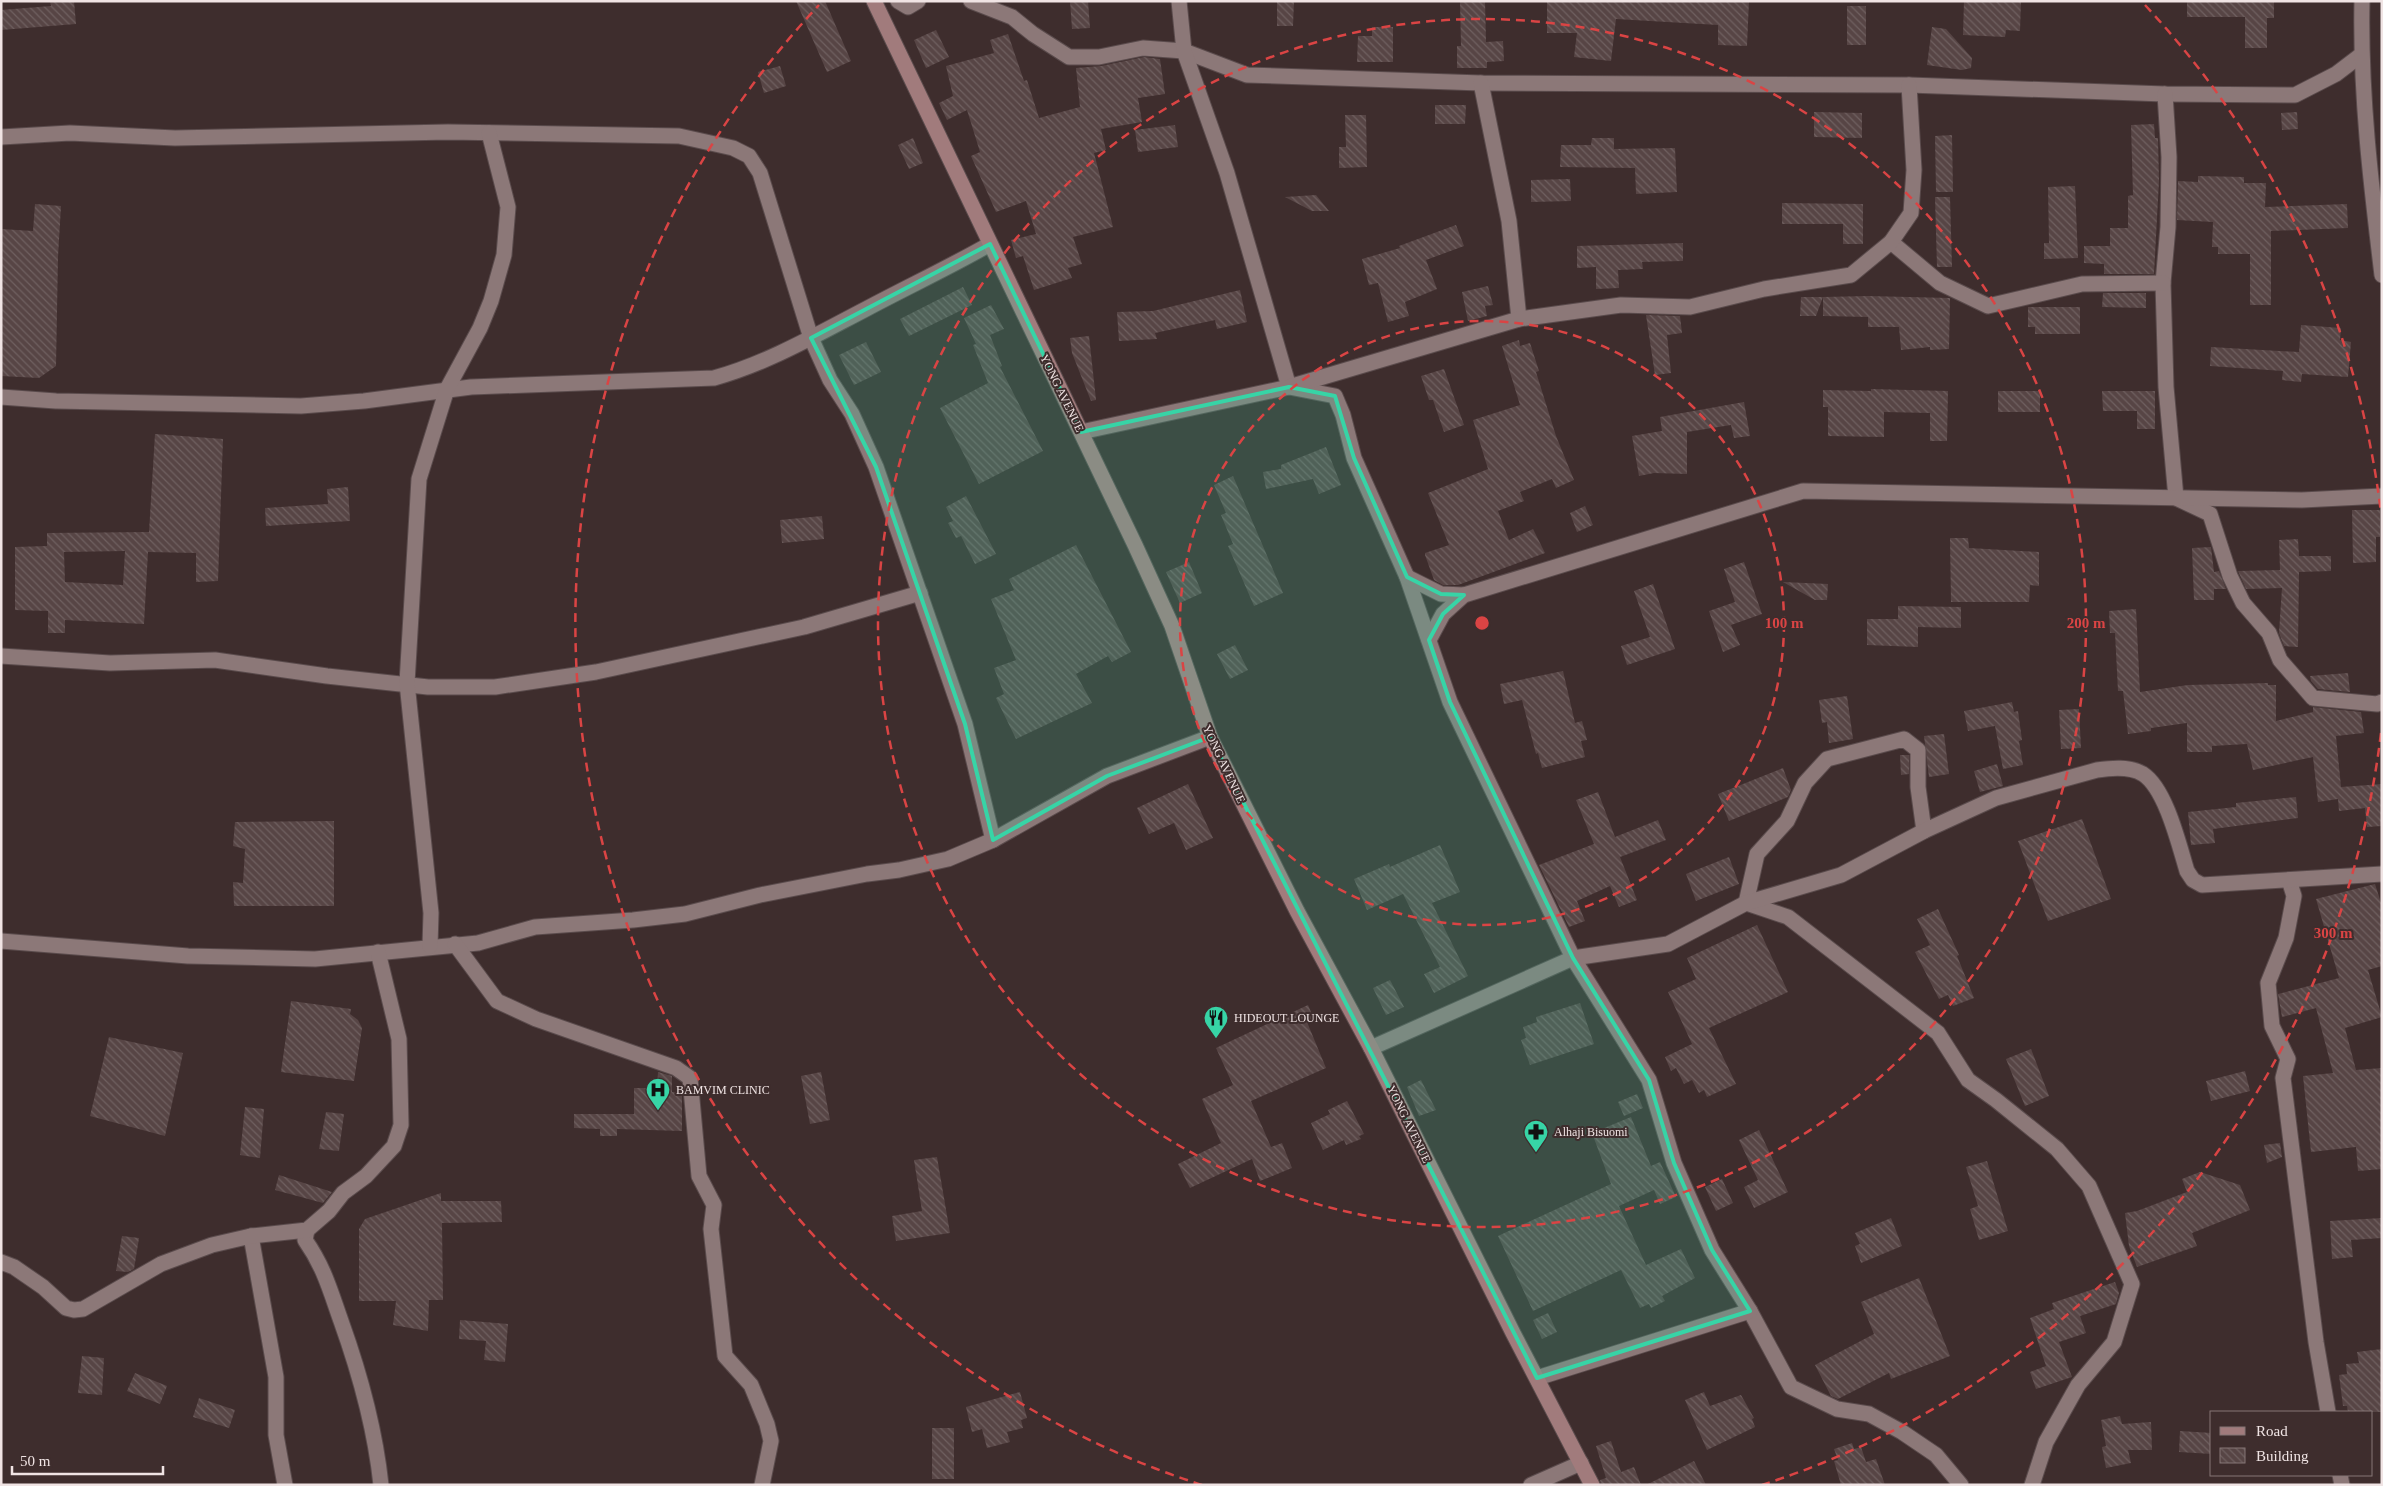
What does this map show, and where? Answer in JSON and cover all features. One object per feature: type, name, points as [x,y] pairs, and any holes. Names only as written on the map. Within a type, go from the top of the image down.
[{"type":"street","name":"YONG AVENUE","points":[[874,1],[1172,626],[1210,737],[1297,912],[1371,1048],[1592,1485]]},
{"type":"street","points":[[898,1],[908,7],[918,1]]},
{"type":"street","points":[[971,1],[1012,17],[1033,34],[1069,57],[1099,57],[1143,48],[1184,51],[1247,75],[1481,83],[1909,85],[2165,94],[2295,95],[2336,74],[2361,55]]},
{"type":"street","points":[[1178,1],[1184,51],[1227,172],[1289,387]]},
{"type":"street","points":[[2362,1],[2361,55],[2375,153],[2382,275]]},
{"type":"street","points":[[1481,83],[1509,221],[1518,319]]},
{"type":"street","points":[[1081,432],[1289,387],[1518,319],[1621,306],[1690,307],[1764,289],[1851,275],[1891,242],[1911,213],[1914,170],[1909,85]]},
{"type":"street","points":[[2165,94],[2169,157],[2168,227],[2163,283],[2166,387],[2176,498]]},
{"type":"street","points":[[1,137],[70,133],[175,138],[489,133],[679,136],[733,148],[749,156],[760,172],[811,338],[830,380],[852,414],[876,468],[965,724],[993,840]]},
{"type":"street","points":[[430,946],[431,913],[407,683],[419,478],[447,389],[480,328],[491,301],[504,255],[508,207],[489,133]]},
{"type":"street","points":[[1891,242],[1940,283],[1988,306],[2082,284],[2163,283]]},
{"type":"street","points":[[1,397],[56,401],[301,406],[355,402],[447,389],[714,378],[754,365],[811,338],[942,271],[990,244]]},
{"type":"street","points":[[1289,387],[1335,396],[1343,415],[1354,458],[1407,577],[1450,702],[1573,958],[1649,1080],[1674,1163],[1712,1250],[1750,1311],[1791,1387],[1837,1409],[1868,1414],[1902,1432],[1936,1455],[1961,1485]]},
{"type":"street","points":[[1407,577],[1441,594],[1464,595],[1803,491],[2302,500],[2382,496]]},
{"type":"street","points":[[2176,498],[2210,514],[2230,576],[2243,604],[2269,633],[2280,660],[2313,698],[2377,704],[2382,702]]},
{"type":"street","points":[[1,656],[110,663],[215,660],[327,676],[407,683],[428,687],[495,687],[596,672],[804,627],[920,593]]},
{"type":"street","points":[[1429,640],[1443,614],[1464,595]]},
{"type":"street","points":[[1,941],[188,956],[315,958],[478,942],[535,927],[685,914],[760,895],[867,874],[927,865],[993,840],[1107,776],[1210,737]]},
{"type":"street","points":[[1746,903],[1757,854],[1787,821],[1805,783],[1827,759],[1904,739],[1918,750],[1918,786],[1924,831]]},
{"type":"street","points":[[1371,1048],[1573,958],[1668,944],[1746,903],[1841,875],[1924,831],[1996,798],[2097,770],[2112,768],[2142,773],[2156,786],[2187,871],[2193,880],[2202,885],[2382,874]]},
{"type":"street","points":[[2289,880],[2294,896],[2286,938],[2268,983],[2272,1026],[2288,1059],[2283,1078],[2316,1342],[2328,1411]]},
{"type":"street","points":[[1746,903],[1788,917],[1938,1033],[1968,1080],[2057,1149],[2089,1186],[2132,1284],[2114,1342],[2078,1385],[2046,1442],[2032,1485]]},
{"type":"street","points":[[455,944],[497,1001],[545,1022],[676,1068],[690,1078],[699,1176],[714,1205],[711,1229],[725,1356],[751,1385],[767,1424],[771,1441],[762,1485]]},
{"type":"street","points":[[1,1262],[14,1266],[43,1287],[66,1308],[74,1310],[83,1309],[161,1264],[212,1246],[251,1236],[307,1230],[329,1211],[343,1193],[382,1161],[394,1146],[401,1125],[399,1039],[378,952]]},
{"type":"street","points":[[307,1230],[305,1240],[320,1262],[360,1373],[370,1417],[381,1485]]},
{"type":"street","points":[[251,1236],[276,1377],[276,1435],[285,1485]]},
{"type":"street","points":[[1537,1378],[1750,1311]]},
{"type":"street","points":[[1531,1485],[1581,1463]]},
{"type":"highlighted area","points":[[990,244],[1081,432],[1289,387],[1335,396],[1354,458],[1407,577],[1441,594],[1464,595],[1443,614],[1429,640],[1450,702],[1573,958],[1649,1080],[1674,1163],[1712,1250],[1750,1311],[1537,1378],[1210,737],[1107,776],[993,840],[965,724],[876,467],[811,338]]},
{"type":"building","points":[[50,1],[74,1],[76,24],[1,30],[1,10],[51,6]]},
{"type":"building","points":[[796,1],[825,1],[851,61],[827,72]]},
{"type":"building","points":[[1070,1],[1088,1],[1090,28],[1072,29]]},
{"type":"building","points":[[1277,1],[1294,1],[1293,26],[1277,26]]},
{"type":"building","points":[[1460,1],[1485,1],[1486,42],[1503,41],[1504,61],[1487,62],[1487,68],[1457,68],[1457,46],[1461,46]]},
{"type":"building","points":[[1547,1],[1749,1],[1747,46],[1718,45],[1718,25],[1616,19],[1611,61],[1574,57],[1577,33],[1547,33]]},
{"type":"building","points":[[1964,1],[2021,1],[2020,31],[2006,30],[2005,37],[1963,35]]},
{"type":"building","points":[[2187,1],[2274,1],[2274,18],[2267,18],[2267,48],[2245,48],[2245,17],[2187,17]]},
{"type":"building","points":[[1847,6],[1866,6],[1866,45],[1847,45]]},
{"type":"building","points":[[1372,27],[1393,27],[1393,62],[1357,62],[1358,36],[1372,36]]},
{"type":"building","points":[[1932,27],[1946,29],[1972,58],[1971,68],[1962,70],[1927,65]]},
{"type":"building","points":[[936,30],[949,57],[926,68],[914,40]]},
{"type":"building","points":[[1008,34],[1024,81],[1027,80],[1039,118],[1080,107],[1076,68],[1101,66],[1144,57],[1160,59],[1165,94],[1138,98],[1142,122],[1101,129],[1106,150],[1094,153],[1113,227],[1073,237],[1082,264],[1068,268],[1072,278],[1034,290],[1023,256],[1016,258],[1011,240],[1036,234],[1026,201],[996,212],[971,156],[980,152],[967,110],[947,120],[939,103],[953,96],[946,66],[994,53],[990,40]]},
{"type":"building","points":[[780,66],[786,86],[764,93],[758,72]]},
{"type":"building","points":[[1435,105],[1466,105],[1465,124],[1435,124]]},
{"type":"building","points":[[1814,112],[1862,113],[1862,138],[1814,137]]},
{"type":"building","points":[[2297,112],[2298,129],[2282,130],[2281,113]]},
{"type":"building","points":[[1345,115],[1366,115],[1367,167],[1339,168],[1339,147],[1346,147]]},
{"type":"building","points":[[2154,124],[2155,138],[2158,138],[2159,181],[2154,274],[2104,274],[2104,264],[2084,263],[2084,246],[2110,246],[2110,228],[2128,228],[2128,196],[2133,195],[2131,125]]},
{"type":"building","points":[[1175,125],[1178,147],[1138,152],[1135,130]]},
{"type":"building","points":[[1952,135],[1953,192],[1936,192],[1935,136]]},
{"type":"building","points":[[913,138],[923,163],[909,169],[898,145]]},
{"type":"building","points":[[1592,138],[1614,138],[1614,149],[1675,148],[1677,192],[1636,194],[1635,168],[1560,167],[1561,145],[1591,145]]},
{"type":"building","points":[[2198,176],[2244,177],[2244,183],[2266,183],[2265,207],[2347,204],[2348,228],[2271,231],[2271,305],[2250,305],[2250,254],[2218,254],[2218,247],[2212,247],[2213,222],[2177,220],[2178,181],[2198,182]]},
{"type":"building","points":[[1570,179],[1571,201],[1531,202],[1531,180]]},
{"type":"building","points":[[2075,186],[2078,258],[2044,259],[2044,243],[2049,243],[2048,187]]},
{"type":"building","points":[[1316,195],[1329,211],[1312,211],[1285,197]]},
{"type":"building","points":[[1935,197],[1950,197],[1952,267],[1937,267]]},
{"type":"building","points":[[1782,203],[1863,204],[1863,244],[1843,244],[1843,224],[1782,224]]},
{"type":"building","points":[[35,204],[61,206],[56,366],[39,378],[1,376],[1,229],[33,231]]},
{"type":"building","points":[[1456,225],[1464,246],[1426,260],[1437,289],[1405,302],[1409,316],[1388,322],[1378,283],[1369,285],[1362,259],[1400,248],[1399,246]]},
{"type":"building","points":[[1683,243],[1683,261],[1642,262],[1643,269],[1618,270],[1619,288],[1596,289],[1596,267],[1577,268],[1577,246]]},
{"type":"building","points":[[1488,286],[1493,305],[1485,306],[1487,316],[1468,321],[1462,292]]},
{"type":"building","points":[[963,287],[972,305],[909,336],[900,319]]},
{"type":"building","points":[[1240,290],[1247,322],[1217,329],[1215,320],[1155,333],[1157,339],[1119,341],[1117,312],[1153,311]]},
{"type":"building","points":[[2103,293],[2146,293],[2146,308],[2102,307]]},
{"type":"building","points":[[1801,297],[1823,297],[1816,316],[1800,316]]},
{"type":"building","points":[[1823,297],[1950,298],[1949,349],[1930,350],[1930,347],[1901,350],[1899,327],[1868,327],[1868,317],[1823,316]]},
{"type":"building","points":[[991,305],[1004,329],[990,335],[1002,366],[1000,367],[1043,451],[979,484],[940,408],[988,383],[973,345],[976,344],[964,318]]},
{"type":"building","points":[[2028,307],[2080,307],[2080,334],[2035,334],[2035,327],[2028,327]]},
{"type":"building","points":[[1646,315],[1680,316],[1682,333],[1667,335],[1671,373],[1655,375]]},
{"type":"building","points":[[2301,325],[2341,328],[2340,340],[2351,342],[2348,377],[2302,374],[2301,382],[2282,380],[2283,371],[2210,366],[2211,347],[2299,352]]},
{"type":"building","points":[[1089,336],[1096,400],[1091,401],[1072,353],[1070,338]]},
{"type":"building","points":[[1519,340],[1520,346],[1530,343],[1539,371],[1536,372],[1556,436],[1574,480],[1556,488],[1552,479],[1520,492],[1524,501],[1498,511],[1509,540],[1533,529],[1545,553],[1458,585],[1443,585],[1434,580],[1425,555],[1425,553],[1449,545],[1428,493],[1488,469],[1473,420],[1520,405],[1502,346]]},
{"type":"building","points":[[866,342],[881,372],[854,385],[839,355]]},
{"type":"building","points":[[1444,369],[1464,425],[1444,432],[1433,400],[1429,400],[1421,376]]},
{"type":"building","points":[[1871,389],[1948,391],[1947,441],[1930,441],[1930,413],[1884,412],[1884,437],[1828,436],[1828,407],[1823,407],[1823,390],[1871,391]]},
{"type":"building","points":[[1998,391],[2040,391],[2040,412],[1998,412]]},
{"type":"building","points":[[2102,391],[2155,391],[2155,429],[2137,429],[2137,411],[2103,411]]},
{"type":"building","points":[[1744,402],[1750,436],[1734,438],[1731,425],[1687,432],[1687,474],[1654,473],[1639,476],[1632,436],[1662,431],[1660,417]]},
{"type":"building","points":[[155,434],[223,439],[218,581],[196,582],[196,553],[148,552],[144,624],[65,620],[65,633],[48,633],[48,611],[15,610],[15,547],[47,546],[47,533],[149,532]],"holes":[[[125,551],[123,585],[65,582],[64,552]]]},
{"type":"building","points":[[1326,447],[1341,485],[1319,494],[1313,479],[1266,489],[1263,472],[1281,469],[1281,465]]},
{"type":"building","points":[[1233,476],[1283,593],[1254,606],[1228,546],[1233,544],[1221,515],[1226,513],[1214,485]]},
{"type":"building","points":[[348,487],[350,521],[266,526],[265,508],[328,504],[327,489]]},
{"type":"building","points":[[966,496],[996,554],[975,564],[961,536],[956,538],[948,523],[953,521],[946,507]]},
{"type":"building","points":[[1585,506],[1593,525],[1577,532],[1570,513]]},
{"type":"building","points":[[2352,510],[2380,510],[2380,537],[2376,537],[2376,562],[2353,563]]},
{"type":"building","points":[[822,516],[824,539],[782,543],[780,520]]},
{"type":"building","points":[[1950,538],[1968,538],[1969,548],[2039,552],[2039,586],[2030,585],[2029,602],[1951,602]]},
{"type":"building","points":[[2298,539],[2299,556],[2331,556],[2331,571],[2299,572],[2298,647],[2284,646],[2279,633],[2282,588],[2246,589],[2238,571],[2280,570],[2279,540]]},
{"type":"building","points":[[1076,545],[1131,652],[1112,662],[1108,656],[1076,674],[1092,703],[1016,739],[996,698],[1004,694],[994,668],[1016,660],[991,599],[1014,590],[1009,579]]},
{"type":"building","points":[[2211,547],[2214,572],[2219,571],[2226,589],[2214,589],[2214,600],[2194,600],[2192,548]]},
{"type":"building","points":[[1189,562],[1202,593],[1180,603],[1166,572]]},
{"type":"building","points":[[1744,562],[1762,614],[1731,625],[1740,645],[1723,652],[1709,611],[1735,602],[1724,569]]},
{"type":"building","points":[[1783,582],[1828,584],[1827,600],[1815,600]]},
{"type":"building","points":[[1653,584],[1675,649],[1627,665],[1621,646],[1650,637],[1634,591]]},
{"type":"building","points":[[1898,606],[1961,607],[1961,628],[1918,627],[1918,647],[1867,645],[1867,619],[1898,619]]},
{"type":"building","points":[[2136,609],[2140,692],[2188,685],[2268,683],[2268,685],[2276,685],[2276,721],[2313,712],[2313,707],[2361,712],[2364,733],[2336,736],[2341,787],[2382,784],[2382,826],[2367,827],[2365,808],[2339,811],[2338,799],[2318,802],[2313,757],[2253,770],[2247,744],[2212,746],[2212,752],[2187,752],[2187,723],[2151,728],[2151,731],[2128,734],[2123,691],[2118,691],[2115,633],[2110,633],[2109,611]]},
{"type":"building","points":[[1235,645],[1248,670],[1230,679],[1217,654]]},
{"type":"building","points":[[1563,671],[1575,723],[1582,721],[1587,740],[1581,741],[1585,757],[1542,768],[1538,753],[1536,754],[1522,700],[1504,704],[1500,684]]},
{"type":"building","points":[[2348,673],[2350,692],[2318,689],[2311,681],[2310,676]]},
{"type":"building","points":[[1847,696],[1853,739],[1829,743],[1827,722],[1822,723],[1819,700]]},
{"type":"building","points":[[2012,702],[2014,712],[2018,711],[2022,740],[2019,741],[2023,765],[2003,769],[1995,726],[1968,731],[1964,711]]},
{"type":"building","points":[[2079,709],[2081,748],[2061,749],[2059,710]]},
{"type":"building","points":[[1944,734],[1949,774],[1929,777],[1924,736]]},
{"type":"building","points":[[1900,755],[1909,755],[1909,774],[1901,775]]},
{"type":"building","points":[[1997,764],[2003,786],[1980,792],[1974,771]]},
{"type":"building","points":[[1783,768],[1791,790],[1788,797],[1729,821],[1718,794]]},
{"type":"building","points":[[1188,784],[1213,838],[1186,850],[1174,823],[1149,834],[1137,808]]},
{"type":"building","points":[[1598,792],[1615,837],[1658,820],[1666,840],[1620,857],[1637,900],[1619,907],[1610,886],[1577,901],[1585,921],[1569,927],[1539,865],[1594,844],[1576,800]]},
{"type":"building","points":[[2296,797],[2298,818],[2213,829],[2215,843],[2191,845],[2188,812],[2236,807],[2236,803]]},
{"type":"building","points":[[2082,819],[2111,899],[2048,921],[2018,841]]},
{"type":"building","points":[[334,821],[334,906],[234,906],[233,882],[243,883],[245,849],[233,846],[235,822]]},
{"type":"building","points":[[1440,845],[1460,892],[1432,903],[1468,976],[1434,993],[1424,974],[1440,967],[1403,894],[1367,910],[1354,879],[1389,864],[1390,867]]},
{"type":"building","points":[[1729,857],[1739,884],[1696,901],[1686,874]]},
{"type":"building","points":[[2375,884],[2382,906],[2382,966],[2368,970],[2382,1017],[2345,1028],[2356,1070],[2382,1068],[2382,1169],[2358,1171],[2356,1147],[2311,1152],[2303,1076],[2333,1073],[2316,1008],[2282,1017],[2278,994],[2339,978],[2316,899]]},
{"type":"building","points":[[1938,909],[1959,955],[1957,956],[1974,998],[1953,1006],[1948,995],[1939,999],[1915,952],[1930,945],[1917,919]]},
{"type":"building","points":[[1757,925],[1788,992],[1709,1028],[1736,1084],[1707,1097],[1704,1090],[1699,1093],[1692,1080],[1684,1084],[1676,1068],[1671,1071],[1665,1057],[1692,1044],[1668,992],[1696,979],[1687,958]]},
{"type":"building","points":[[1390,980],[1404,1007],[1386,1015],[1373,988]]},
{"type":"building","points":[[291,1001],[351,1009],[350,1014],[358,1020],[362,1028],[354,1081],[281,1072]]},
{"type":"building","points":[[1580,1003],[1594,1044],[1530,1065],[1521,1040],[1526,1038],[1523,1027],[1537,1022],[1536,1017]]},
{"type":"building","points":[[1308,1005],[1314,1019],[1307,1022],[1326,1068],[1251,1101],[1271,1147],[1282,1143],[1292,1168],[1260,1181],[1252,1159],[1190,1188],[1178,1164],[1221,1143],[1202,1099],[1233,1085],[1216,1048]]},
{"type":"building","points":[[109,1037],[183,1053],[165,1136],[90,1116]]},
{"type":"building","points":[[2031,1049],[2049,1096],[2025,1106],[2006,1059]]},
{"type":"building","points":[[2245,1071],[2250,1091],[2211,1101],[2206,1081]]},
{"type":"building","name":"BAMVIM CLINIC","points":[[658,1072],[672,1076],[672,1092],[682,1093],[682,1131],[617,1129],[617,1136],[600,1136],[600,1129],[574,1128],[574,1114],[634,1114],[634,1088],[657,1088]]},
{"type":"building","points":[[821,1072],[830,1120],[810,1124],[801,1076]]},
{"type":"building","points":[[1421,1080],[1436,1110],[1419,1116],[1407,1087]]},
{"type":"building","points":[[1637,1094],[1643,1108],[1624,1116],[1618,1102]]},
{"type":"building","points":[[1347,1101],[1364,1134],[1359,1136],[1361,1139],[1346,1145],[1344,1140],[1323,1150],[1311,1123],[1330,1114],[1328,1110]]},
{"type":"building","points":[[245,1107],[264,1109],[260,1158],[240,1155]]},
{"type":"building","points":[[326,1112],[344,1114],[339,1151],[319,1149]]},
{"type":"building","points":[[1631,1117],[1651,1166],[1660,1162],[1676,1197],[1660,1204],[1654,1190],[1619,1206],[1646,1265],[1681,1249],[1695,1278],[1662,1296],[1665,1301],[1651,1308],[1649,1304],[1640,1308],[1621,1270],[1533,1311],[1498,1236],[1611,1184],[1592,1133]]},
{"type":"building","points":[[1759,1130],[1788,1192],[1754,1208],[1744,1187],[1758,1180],[1739,1140]]},
{"type":"building","points":[[2280,1143],[2282,1157],[2267,1163],[2264,1145]]},
{"type":"building","points":[[937,1157],[950,1233],[896,1241],[892,1216],[922,1211],[914,1160]]},
{"type":"building","points":[[1987,1161],[2008,1231],[1979,1240],[1970,1209],[1978,1206],[1966,1167]]},
{"type":"building","points":[[2200,1172],[2240,1185],[2250,1210],[2192,1233],[2197,1246],[2137,1267],[2129,1246],[2125,1213],[2137,1211],[2187,1192],[2182,1179]]},
{"type":"building","points":[[279,1175],[332,1192],[323,1203],[275,1190]]},
{"type":"building","points":[[1722,1179],[1733,1203],[1716,1211],[1705,1187]]},
{"type":"building","points":[[441,1193],[441,1201],[501,1201],[502,1222],[442,1223],[443,1300],[429,1300],[428,1331],[393,1325],[396,1301],[359,1301],[359,1229],[365,1219]]},
{"type":"building","points":[[1891,1218],[1902,1246],[1861,1263],[1855,1246],[1860,1244],[1855,1233]]},
{"type":"building","points":[[2382,1218],[2382,1238],[2351,1240],[2353,1257],[2332,1259],[2330,1221]]},
{"type":"building","points":[[122,1236],[139,1238],[134,1269],[128,1272],[116,1271]]},
{"type":"building","points":[[1919,1278],[1950,1356],[1891,1379],[1889,1373],[1838,1399],[1831,1396],[1815,1365],[1874,1334],[1861,1302]]},
{"type":"building","points":[[2115,1282],[2119,1293],[2116,1304],[2080,1316],[2086,1333],[2059,1342],[2072,1377],[2036,1389],[2030,1372],[2046,1366],[2030,1318],[2054,1309],[2052,1303]]},
{"type":"building","points":[[1548,1313],[1557,1332],[1542,1339],[1533,1320]]},
{"type":"building","points":[[460,1320],[508,1324],[505,1362],[484,1360],[486,1341],[459,1339]]},
{"type":"building","points":[[2382,1349],[2382,1412],[2348,1411],[2347,1406],[2343,1406],[2339,1375],[2347,1374],[2346,1364],[2359,1363],[2357,1352]]},
{"type":"building","points":[[82,1356],[104,1358],[102,1395],[78,1393]]},
{"type":"building","points":[[135,1373],[167,1386],[160,1404],[127,1391]]},
{"type":"building","points":[[1020,1392],[1027,1418],[1021,1420],[1023,1428],[1007,1432],[1010,1442],[987,1448],[982,1429],[972,1432],[966,1407]]},
{"type":"building","points":[[1704,1392],[1710,1406],[1741,1395],[1754,1418],[1752,1419],[1755,1427],[1707,1450],[1685,1400]]},
{"type":"building","points":[[199,1398],[235,1410],[229,1428],[193,1417]]},
{"type":"building","points":[[2120,1416],[2122,1424],[2151,1422],[2152,1450],[2128,1450],[2131,1463],[2106,1468],[2102,1447],[2106,1446],[2101,1420]]},
{"type":"building","points":[[932,1428],[954,1428],[954,1479],[932,1479]]},
{"type":"building","points":[[2180,1431],[2210,1433],[2210,1454],[2179,1452]]},
{"type":"building","points":[[1611,1441],[1621,1472],[1634,1467],[1641,1485],[1601,1485],[1600,1480],[1606,1478],[1596,1446]]},
{"type":"building","points":[[1852,1443],[1854,1449],[1861,1447],[1866,1462],[1876,1459],[1885,1485],[1841,1485],[1834,1461],[1838,1460],[1834,1449]]},
{"type":"building","points":[[1694,1461],[1706,1485],[1646,1485]]},
{"type":"place","name":"HIDEOUT LOUNGE","points":[[1216,1039]]},
{"type":"place","name":"BAMVIM CLINIC","points":[[658,1111]]},
{"type":"place","name":"Alhaji Bisuomi","points":[[1536,1153]]}]
